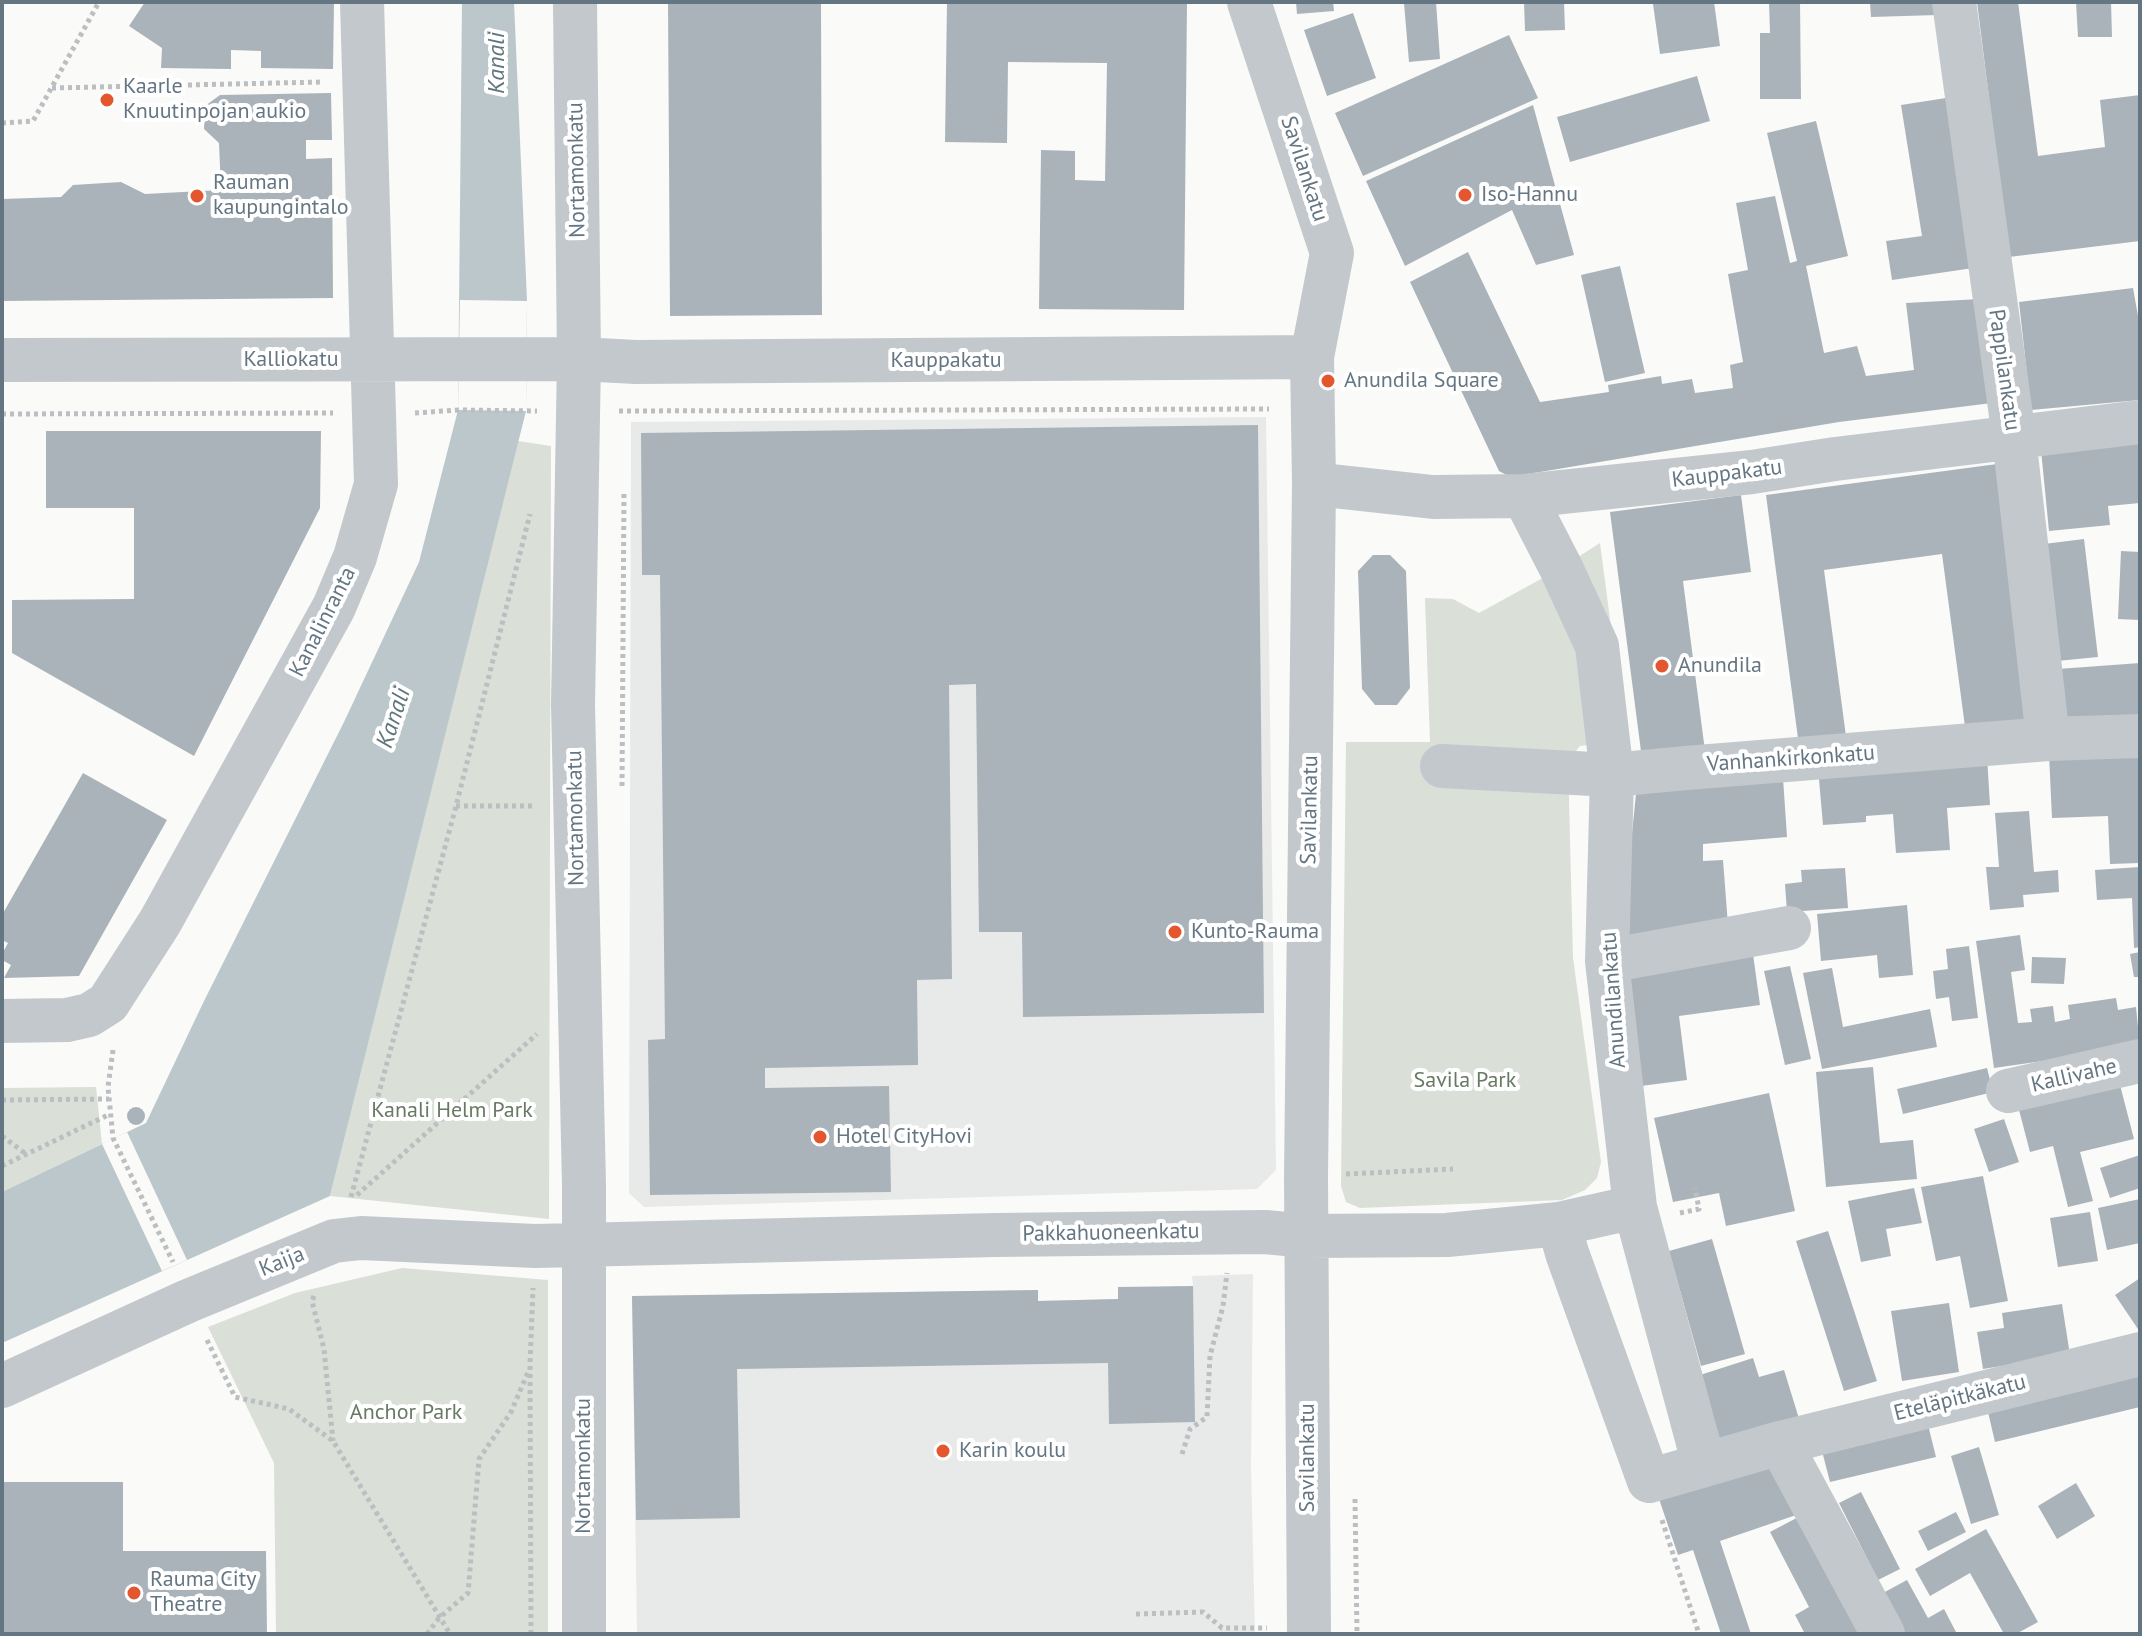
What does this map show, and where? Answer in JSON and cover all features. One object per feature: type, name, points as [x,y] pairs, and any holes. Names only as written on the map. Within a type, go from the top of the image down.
[{"type":"street","name":"Kanalinranta","points":[[111,1023],[160,922],[334,607],[355,557],[395,414],[371,360],[362,2]]},
{"type":"street","name":"Nortamonkatu","points":[[575,2],[579,359],[573,705],[584,1244],[584,1634]]},
{"type":"street","name":"Savilankatu","points":[[1249,2],[1332,253],[1312,357],[1314,484],[1307,1236],[1291,1631]]},
{"type":"street","name":"Pappilankatu","points":[[1954,2],[2014,437],[2048,739]]},
{"type":"street","name":"Kauppakatu","points":[[579,359],[651,362],[1312,357]]},
{"type":"street","name":"Kalliokatu","points":[[2,360],[579,359]]},
{"type":"street","name":"Kauppakatu","points":[[1314,484],[1433,497],[1524,496],[1752,472],[2140,422]]},
{"type":"street","name":"Anundilankatu","points":[[1524,496],[1597,646],[1612,775],[1607,961],[1635,1207],[1704,1465]]},
{"type":"street","name":"Vanhankirkonkatu","points":[[1442,766],[1612,775],[2048,739],[2140,736]]},
{"type":"street","points":[[1607,961],[1789,928]]},
{"type":"street","points":[[2,1021],[67,1020],[89,1015],[111,1023]]},
{"type":"street","name":"Kallivahe","points":[[2008,1091],[2140,1061]]},
{"type":"street","name":"Pakkahuoneenkatu","points":[[584,1244],[1265,1232],[1307,1236],[1447,1235],[1559,1224],[1635,1207]]},
{"type":"street","points":[[1559,1224],[1649,1481],[1780,1443],[1883,1634]]},
{"type":"street","name":"Kaija","points":[[2,1386],[181,1283],[334,1241],[361,1238],[535,1246],[584,1244]]},
{"type":"street","name":"Eteläpitkäkatu","points":[[1780,1443],[2140,1354]]},
{"type":"path","points":[[2,123],[33,121],[99,2]]},
{"type":"path","points":[[52,88],[364,82]]},
{"type":"path","points":[[624,411],[1312,409]]},
{"type":"path","points":[[2,414],[526,411]]},
{"type":"path","points":[[532,508],[350,1201],[538,1033]]},
{"type":"path","points":[[456,806],[538,806]]},
{"type":"path","points":[[111,1023],[108,1087],[113,1138],[235,1397],[289,1409],[333,1441],[450,1634]]},
{"type":"path","points":[[2,1100],[109,1099]]},
{"type":"path","points":[[2,1166],[110,1114]]},
{"type":"path","points":[[2,1136],[26,1154]]},
{"type":"path","points":[[1306,1176],[1453,1169]]},
{"type":"path","points":[[1679,1214],[1699,1209],[1695,1188]]},
{"type":"path","points":[[333,1441],[324,1349],[312,1301],[334,1241]]},
{"type":"path","points":[[1182,1454],[1190,1429],[1207,1417],[1210,1356],[1223,1306],[1227,1268]]},
{"type":"path","points":[[427,1634],[439,1618],[468,1593],[479,1459],[511,1412],[530,1365]]},
{"type":"path","points":[[1649,1481],[1699,1634]]},
{"type":"path","points":[[1355,1486],[1357,1634]]},
{"type":"path","points":[[1136,1614],[1203,1612],[1222,1628],[1291,1631]]},
{"type":"shaded area","points":[[1266,417],[1276,1170],[1257,1189],[644,1207],[629,1193],[631,422]]},
{"type":"shaded area","name":"Karin koulu","points":[[1253,1274],[1251,1467],[1255,1634],[637,1634],[632,1296],[1038,1290],[1038,1301],[1118,1299],[1193,1286],[1192,1276]]},
{"type":"green space","name":"Kanali Helm Park","points":[[518,441],[551,446],[549,1219],[330,1196]]},
{"type":"green space","name":"Savila Park","points":[[1600,543],[1626,741],[1580,746],[1568,761],[1573,958],[1601,1162],[1597,1178],[1585,1190],[1562,1200],[1360,1208],[1346,1202],[1341,1186],[1346,742],[1430,742],[1425,598],[1453,599],[1479,613]]},
{"type":"green space","points":[[96,1087],[102,1144],[2,1192],[2,1088]]},
{"type":"green space","name":"Anchor Park","points":[[402,1268],[548,1280],[548,1634],[276,1634],[274,1463],[208,1327],[295,1293]]},
{"type":"water","name":"Kanali","points":[[462,2],[514,2],[527,301],[526,411],[330,1196],[2,1343],[2,1192],[146,1123],[344,722],[419,562],[458,410]]},
{"type":"pier","points":[[460,300],[527,301],[526,411],[458,410]]},
{"type":"pier","points":[[127,1132],[187,1260],[162,1271],[102,1144]]},
{"type":"building","points":[[145,2],[334,2],[333,69],[261,68],[261,51],[231,50],[231,69],[161,68],[162,48],[129,26]]},
{"type":"building","points":[[668,2],[821,2],[822,315],[670,316]]},
{"type":"building","points":[[947,2],[1187,2],[1184,310],[1039,309],[1041,150],[1075,151],[1075,180],[1105,181],[1107,63],[1008,62],[1007,143],[945,142]]},
{"type":"building","points":[[1296,2],[1333,2],[1334,11],[1297,14]]},
{"type":"building","points":[[1436,2],[1440,59],[1409,62],[1404,3]]},
{"type":"building","points":[[1524,2],[1564,2],[1565,30],[1525,31]]},
{"type":"building","points":[[1714,2],[1720,46],[1660,54],[1653,4]]},
{"type":"building","points":[[1769,2],[1800,2],[1801,99],[1760,99],[1760,33],[1770,33]]},
{"type":"building","points":[[1870,2],[1935,2],[1937,15],[1871,17]]},
{"type":"building","points":[[1977,2],[2018,2],[2038,156],[2105,147],[2100,100],[2140,95],[2140,241],[2009,257]]},
{"type":"building","points":[[2076,2],[2111,2],[2112,37],[2078,37]]},
{"type":"building","points":[[1353,13],[1376,78],[1327,96],[1304,30]]},
{"type":"building","points":[[1509,35],[1538,98],[1363,176],[1335,113]]},
{"type":"building","points":[[1697,76],[1710,121],[1570,162],[1557,117]]},
{"type":"building","name":"Rauman kaupungintalo","points":[[331,93],[332,140],[306,140],[306,159],[332,158],[333,298],[2,301],[2,199],[61,197],[73,185],[121,182],[145,194],[221,190],[219,143],[204,129],[205,106],[220,95]]},
{"type":"building","points":[[1946,98],[1973,268],[1892,280],[1886,241],[1922,236],[1901,105]]},
{"type":"building","name":"Iso-Hannu","points":[[1533,105],[1574,255],[1536,265],[1512,210],[1405,266],[1366,181]]},
{"type":"building","points":[[1816,121],[1848,256],[1806,266],[1824,353],[1857,346],[1866,376],[1914,370],[1906,303],[1980,299],[1992,403],[1839,422],[1510,477],[1499,471],[1410,282],[1468,252],[1540,402],[1609,392],[1608,385],[1661,376],[1662,384],[1692,379],[1695,393],[1733,388],[1730,365],[1743,362],[1728,274],[1748,270],[1736,203],[1775,196],[1790,263],[1797,261],[1767,133]]},
{"type":"building","points":[[1620,266],[1645,373],[1605,382],[1581,275]]},
{"type":"building","points":[[2133,288],[2140,327],[2140,400],[2031,410],[2019,302]]},
{"type":"building","points":[[1258,425],[1264,1013],[1023,1017],[1022,932],[979,932],[976,684],[949,685],[952,979],[917,980],[918,1065],[765,1068],[765,1088],[889,1086],[891,1192],[650,1195],[648,1040],[665,1039],[660,575],[642,575],[641,433]]},
{"type":"building","points":[[46,431],[321,431],[320,508],[194,756],[12,653],[12,600],[134,599],[134,508],[46,508]]},
{"type":"building","points":[[2140,440],[2140,503],[2108,506],[2110,525],[2049,531],[2041,450]]},
{"type":"building","points":[[1997,464],[2033,727],[1966,734],[1942,554],[1824,570],[1847,744],[1799,746],[1766,495]]},
{"type":"building","name":"Anundila","points":[[1741,495],[1751,572],[1683,581],[1705,751],[1642,759],[1610,512]]},
{"type":"building","points":[[2084,539],[2098,657],[2057,661],[2044,544]]},
{"type":"building","points":[[2121,551],[2140,552],[2140,620],[2118,619]]},
{"type":"building","points":[[1373,555],[1390,555],[1406,571],[1410,688],[1397,705],[1375,705],[1362,689],[1358,571]]},
{"type":"building","points":[[2140,663],[2140,720],[2062,726],[2058,669]]},
{"type":"building","points":[[2140,751],[2140,863],[2110,864],[2108,816],[2052,818],[2049,754]]},
{"type":"building","points":[[1987,757],[1990,805],[1947,808],[1950,850],[1896,853],[1893,814],[1866,816],[1866,822],[1823,825],[1818,768]]},
{"type":"building","points":[[83,773],[167,820],[79,976],[4,978],[11,965],[2,960],[8,943],[2,940],[2,915]]},
{"type":"building","points":[[1783,778],[1787,837],[1703,844],[1703,861],[1723,860],[1728,925],[1621,942],[1636,794]]},
{"type":"building","points":[[2029,811],[2034,872],[2058,870],[2059,892],[2023,895],[2024,907],[1990,910],[1986,867],[1999,867],[1995,813]]},
{"type":"building","points":[[2140,867],[2140,947],[2134,948],[2132,898],[2097,900],[2095,870]]},
{"type":"building","points":[[1845,868],[1848,908],[1787,912],[1785,884],[1802,882],[1801,870]]},
{"type":"building","points":[[1907,905],[1913,975],[1879,978],[1877,955],[1821,961],[1817,914]]},
{"type":"building","points":[[2020,935],[2025,970],[2011,972],[2018,1023],[2032,1022],[2030,1009],[2053,1006],[2055,1022],[2070,1019],[2068,1005],[2116,998],[2118,1010],[2136,1007],[2140,1047],[1994,1068],[1976,941]]},
{"type":"building","points":[[1969,946],[1978,1018],[1952,1021],[1949,997],[1936,999],[1933,971],[1948,969],[1946,949]]},
{"type":"building","points":[[2140,952],[2140,977],[2134,977],[2130,954]]},
{"type":"building","points":[[1753,954],[1760,1005],[1679,1016],[1687,1080],[1641,1086],[1625,971]]},
{"type":"building","points":[[2032,957],[2066,958],[2064,984],[2031,983]]},
{"type":"building","points":[[1790,966],[1811,1059],[1785,1065],[1764,971]]},
{"type":"building","points":[[1832,968],[1843,1027],[1930,1009],[1937,1047],[1822,1069],[1803,973]]},
{"type":"building","points":[[1873,1067],[1880,1143],[1913,1140],[1917,1179],[1826,1187],[1816,1072]]},
{"type":"building","points":[[1987,1068],[1993,1092],[1903,1114],[1897,1089]]},
{"type":"building","points":[[2120,1085],[2134,1139],[2080,1152],[2093,1201],[2068,1207],[2053,1146],[2030,1152],[2019,1110]]},
{"type":"building","points":[[1769,1093],[1795,1211],[1726,1226],[1719,1193],[1673,1202],[1654,1118]]},
{"type":"building","points":[[136,1107],[145,1116],[136,1125],[127,1116]]},
{"type":"building","points":[[2004,1119],[2019,1162],[1989,1172],[1974,1129]]},
{"type":"building","points":[[2140,1155],[2140,1188],[2110,1198],[2100,1168]]},
{"type":"building","points":[[1983,1176],[2008,1301],[1970,1308],[1960,1256],[1936,1261],[1921,1187]]},
{"type":"building","points":[[1914,1188],[1922,1223],[1886,1229],[1891,1256],[1861,1262],[1848,1201]]},
{"type":"building","points":[[2140,1199],[2140,1243],[2107,1250],[2098,1208]]},
{"type":"building","points":[[2090,1212],[2098,1261],[2058,1267],[2050,1218]]},
{"type":"building","points":[[1828,1231],[1877,1381],[1844,1391],[1796,1241]]},
{"type":"building","points":[[1712,1239],[1745,1354],[1701,1366],[1669,1251]]},
{"type":"building","points":[[2140,1278],[2140,1332],[2115,1295]]},
{"type":"building","points":[[1193,1286],[1195,1422],[1109,1424],[1108,1363],[737,1369],[740,1518],[636,1520],[632,1296],[1038,1290],[1038,1301],[1118,1299],[1118,1287]]},
{"type":"building","points":[[1949,1303],[1959,1372],[1902,1381],[1891,1311]]},
{"type":"building","points":[[2062,1304],[2070,1355],[1983,1369],[1977,1332],[2004,1328],[2002,1313]]},
{"type":"building","points":[[1753,1358],[1759,1377],[1784,1370],[1801,1425],[1723,1449],[1700,1375]]},
{"type":"building","points":[[2140,1362],[2140,1407],[1995,1442],[1985,1399]]},
{"type":"building","points":[[1928,1425],[1936,1457],[1830,1482],[1822,1451]]},
{"type":"building","points":[[1979,1447],[1999,1515],[1971,1524],[1951,1456]]},
{"type":"building","points":[[1780,1448],[1802,1513],[1720,1541],[1751,1634],[1721,1634],[1693,1550],[1678,1555],[1656,1490]]},
{"type":"building","name":"Rauma City Theatre","points":[[2,1482],[123,1482],[123,1551],[266,1551],[267,1634],[2,1634]]},
{"type":"building","points":[[2076,1483],[2095,1516],[2057,1539],[2038,1506]]},
{"type":"building","points":[[1861,1492],[1900,1569],[1878,1580],[1839,1503]]},
{"type":"building","points":[[1808,1512],[1871,1634],[1805,1634],[1795,1615],[1809,1607],[1770,1532]]},
{"type":"building","points":[[1956,1512],[1966,1532],[1928,1551],[1918,1531]]},
{"type":"building","points":[[1986,1529],[2038,1622],[2016,1634],[2004,1634],[1970,1573],[1930,1596],[1915,1569]]},
{"type":"building","points":[[1907,1580],[1928,1618],[1944,1609],[1957,1634],[1905,1634],[1883,1593]]},
{"type":"place","name":"Kaarle Knuutinpojan aukio","points":[[107,100]]},
{"type":"place","name":"Iso-Hannu","points":[[1465,195]]},
{"type":"place","name":"Rauman kaupungintalo","points":[[197,196]]},
{"type":"place","name":"Anundila Square","points":[[1328,381]]},
{"type":"place","name":"Anundila","points":[[1662,666]]},
{"type":"place","name":"Kunto-Rauma","points":[[1175,932]]},
{"type":"place","name":"Hotel CityHovi","points":[[820,1137]]},
{"type":"place","name":"Karin koulu","points":[[943,1451]]},
{"type":"place","name":"Rauma City Theatre","points":[[134,1593]]}]
